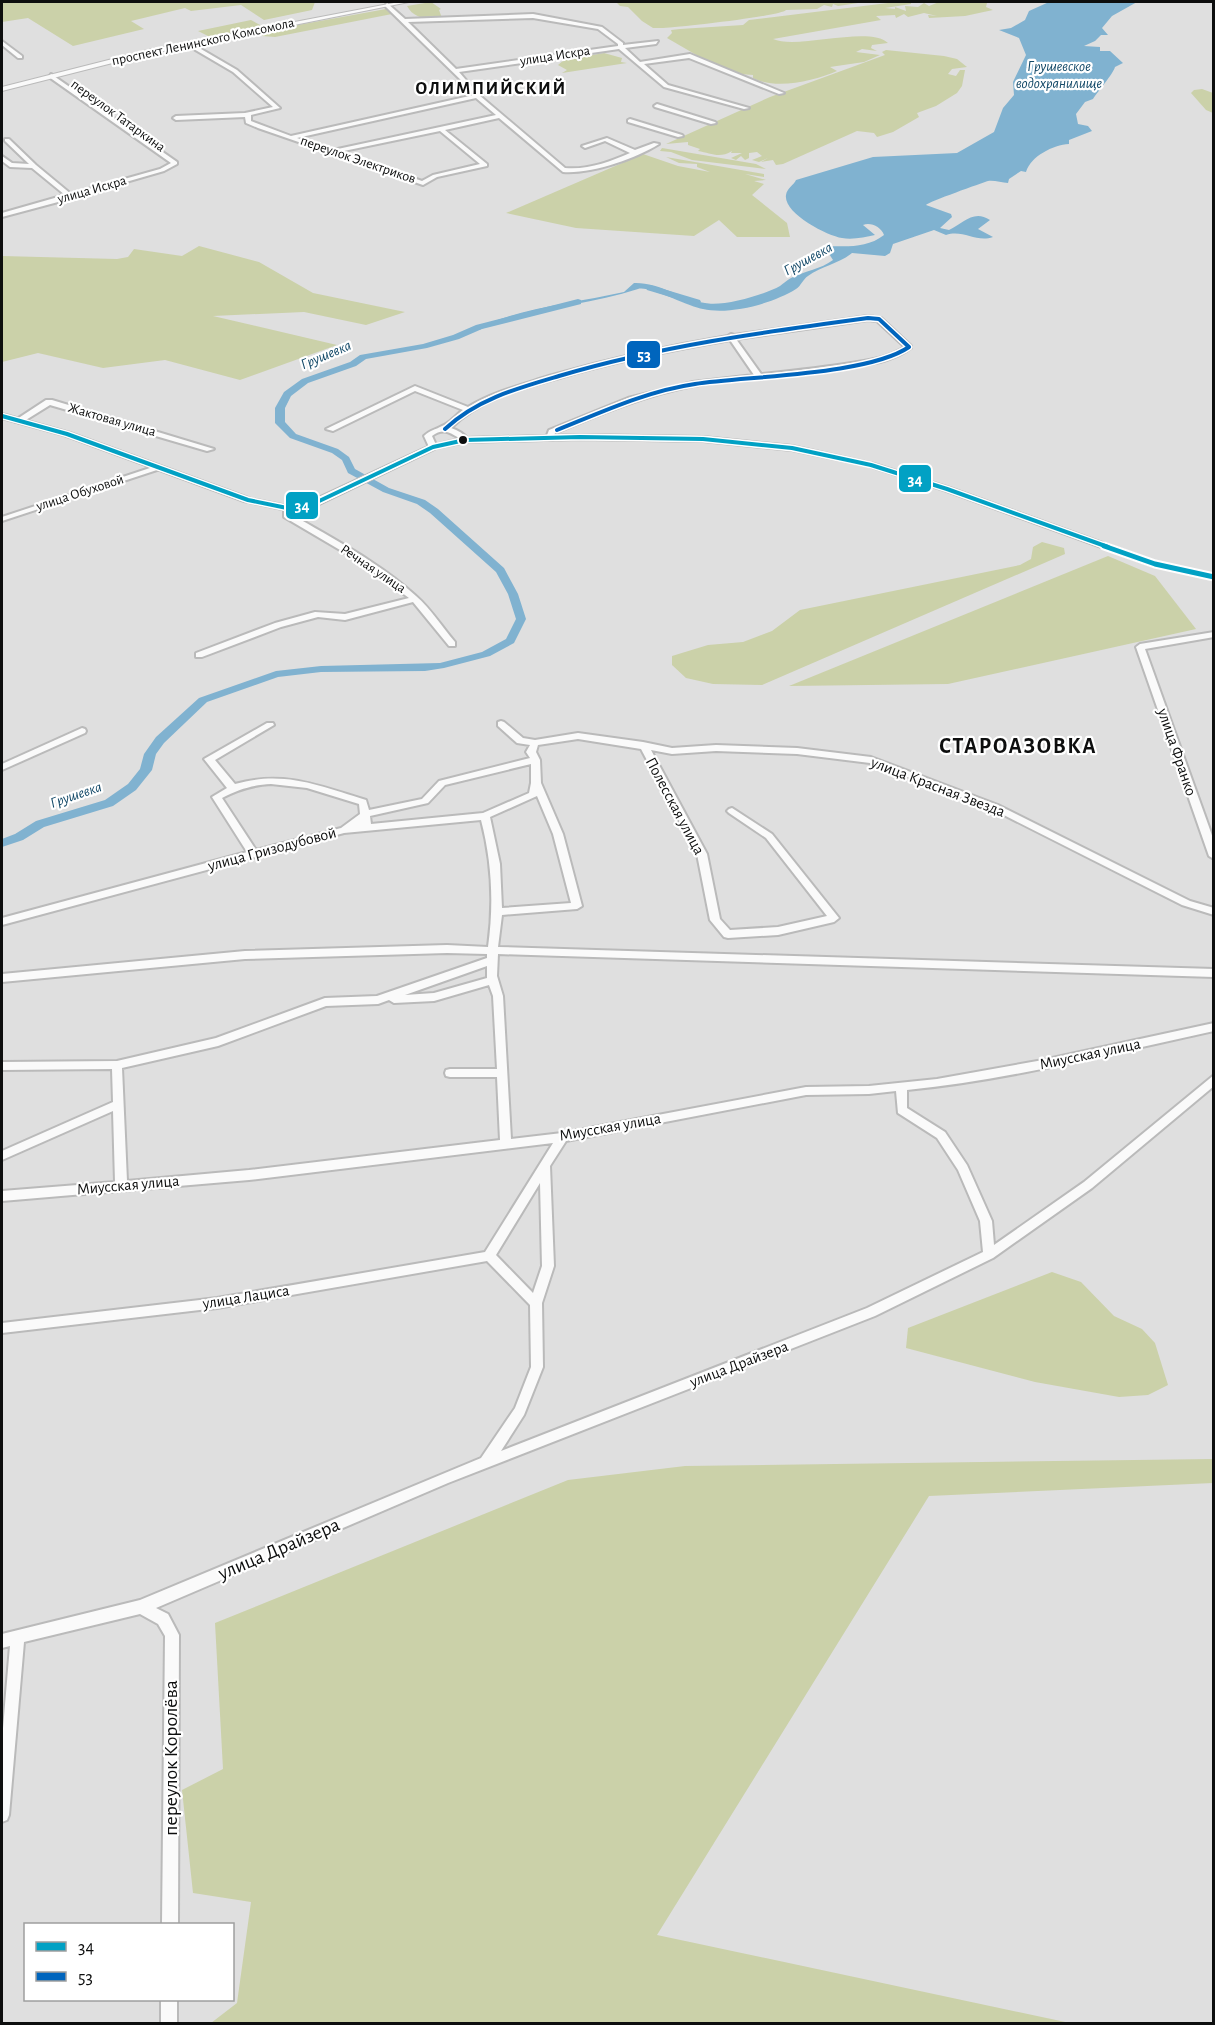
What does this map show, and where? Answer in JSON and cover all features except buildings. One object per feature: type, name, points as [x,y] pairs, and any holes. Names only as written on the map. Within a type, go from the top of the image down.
[{"type":"main road","name":"проспект Ленинского Комсомола","points":[[2,89],[189,44],[406,2]]},
{"type":"main road","points":[[2,416],[67,434],[248,500],[287,508],[315,503],[433,447],[465,440],[703,439],[792,448],[872,465],[948,489],[1155,564],[1214,576]]},
{"type":"street","points":[[387,5],[455,71],[477,96],[563,170],[599,167],[656,144]]},
{"type":"street","points":[[403,21],[533,16],[600,28],[621,44],[620,47],[666,86],[746,108]]},
{"type":"street","points":[[2,42],[20,57]]},
{"type":"street","name":"улица Искра","points":[[455,71],[656,42]]},
{"type":"street","points":[[176,118],[248,115],[277,108],[235,71],[189,44]]},
{"type":"street","points":[[641,63],[690,56],[782,93]]},
{"type":"street","name":"переулок Татаркина","points":[[51,76],[169,161],[170,155],[59,74]]},
{"type":"street","points":[[293,137],[477,96]]},
{"type":"street","points":[[657,106],[713,123]]},
{"type":"street","name":"переулок Электриков","points":[[248,115],[248,122],[423,183],[435,176],[485,165],[441,129]]},
{"type":"street","points":[[333,152],[500,116]]},
{"type":"street","points":[[630,121],[680,136]]},
{"type":"street","points":[[3,139],[71,197]]},
{"type":"street","points":[[585,146],[605,139],[634,152]]},
{"type":"street","points":[[2,158],[10,165],[34,166]]},
{"type":"street","name":"улица Искра","points":[[2,215],[162,170],[174,163],[169,161]]},
{"type":"street","points":[[433,447],[429,434],[445,429],[487,398],[590,365],[731,336],[868,318],[879,319],[909,347],[903,352],[875,361],[693,384],[631,400],[552,432],[550,438]]},
{"type":"street","points":[[731,336],[759,377]]},
{"type":"street","points":[[330,429],[414,388],[468,410]]},
{"type":"street","name":"Жактовая улица","points":[[18,420],[49,402],[210,449]]},
{"type":"street","points":[[445,429],[455,431],[465,440]]},
{"type":"street","name":"улица Обуховой","points":[[2,519],[159,468]]},
{"type":"street","name":"Речная улица","points":[[287,508],[287,515],[360,558],[416,599],[452,644]]},
{"type":"street","points":[[199,655],[278,625],[318,614],[345,617],[416,599]]},
{"type":"street","name":"улица Франко","points":[[1214,634],[1140,647],[1214,856]]},
{"type":"street","points":[[497,912],[577,906],[558,834],[536,783],[535,760],[531,752],[535,743],[520,741],[501,724]]},
{"type":"street","points":[[232,787],[209,759],[270,725]]},
{"type":"street","points":[[2,767],[82,731]]},
{"type":"street","name":"улица Красная Звезда","points":[[535,743],[578,736],[672,751],[716,748],[797,751],[871,760],[995,807],[1186,903],[1214,912]]},
{"type":"street","name":"Полесская улица","points":[[643,745],[702,854],[715,920],[728,933],[778,931],[834,918],[769,836],[732,811]]},
{"type":"street","points":[[344,830],[366,813],[425,801],[442,783],[535,760]]},
{"type":"street","points":[[253,854],[217,797],[232,787],[261,780],[292,780],[363,802],[366,813],[364,822],[367,828]]},
{"type":"street","name":"улица Гризодубовой","points":[[2,921],[344,830],[485,816],[533,795],[536,783]]},
{"type":"street","points":[[485,816],[492,841],[497,912],[490,981],[498,996],[506,1142]]},
{"type":"street","points":[[2,978],[246,956],[287,956],[376,950],[1214,973]]},
{"type":"street","points":[[378,1000],[493,955]]},
{"type":"street","points":[[2,1066],[117,1065],[218,1042],[325,1002],[434,997],[490,981]]},
{"type":"street","name":"Миусская улица","points":[[2,1196],[249,1175],[562,1137],[806,1091],[901,1087],[1043,1064],[1214,1027]]},
{"type":"street","points":[[117,1065],[121,1186]]},
{"type":"street","points":[[450,1073],[502,1073]]},
{"type":"street","name":"улица Драйзера","points":[[2,1641],[141,1607],[485,1463],[871,1312],[989,1255],[1088,1185],[1214,1079]]},
{"type":"street","points":[[901,1087],[902,1110],[941,1135],[963,1168],[986,1221],[989,1255]]},
{"type":"street","points":[[2,1156],[118,1104]]},
{"type":"street","points":[[536,1303],[489,1256],[562,1137]]},
{"type":"street","points":[[485,1463],[520,1411],[537,1367],[536,1303],[548,1266],[545,1167]]},
{"type":"street","name":"улица Лациса","points":[[2,1328],[217,1303],[489,1256]]},
{"type":"street","name":"переулок Королёва","points":[[141,1607],[162,1619],[172,1635],[170,1923]]},
{"type":"street","points":[[2,1815],[18,1637]]},
{"type":"street","points":[[169,2001],[169,2024]]},
{"type":"green space","points":[[2,2],[315,2],[312,10],[264,20],[241,5],[191,11],[185,8],[131,21],[144,29],[73,46],[28,18],[2,22]]},
{"type":"green space","points":[[431,2],[441,9],[439,10],[442,18],[422,18],[413,14],[407,6]]},
{"type":"green space","points":[[616,2],[858,3],[838,6],[833,4],[832,7],[824,5],[817,9],[786,10],[709,23],[653,28],[628,7],[620,6]]},
{"type":"green space","points":[[911,2],[911,4],[885,8],[895,9],[895,7],[906,11],[905,6],[918,7],[924,3],[929,6],[939,2],[992,2],[987,3],[986,7],[993,10],[965,16],[929,18],[928,15],[937,16],[924,13],[908,17],[904,14],[896,18],[895,15],[876,16],[881,20],[773,39],[798,42],[865,36],[879,38],[888,43],[872,45],[871,48],[877,51],[862,49],[856,52],[880,55],[864,62],[830,67],[837,71],[817,78],[784,84],[762,82],[753,78],[753,75],[740,74],[705,60],[667,38],[672,33],[671,30],[743,25],[749,20]]},
{"type":"green space","points":[[386,9],[392,14],[275,37],[262,36],[265,31]]},
{"type":"green space","points":[[251,20],[262,26],[210,37],[198,31]]},
{"type":"green space","points":[[886,50],[957,59],[967,67],[952,69],[948,74],[956,76],[960,70],[965,70],[962,86],[957,93],[936,106],[917,113],[919,117],[893,132],[877,137],[874,133],[857,131],[783,164],[776,165],[773,160],[761,162],[768,158],[759,162],[752,160],[762,156],[757,152],[749,153],[749,158],[745,160],[741,156],[736,160],[731,158],[742,153],[731,153],[732,151],[723,155],[715,155],[698,151],[700,149],[688,145],[688,142],[666,144],[770,97],[885,55],[882,52]]},
{"type":"green space","points":[[604,53],[622,58],[621,62],[627,63],[562,73],[567,70],[558,65],[564,60]]},
{"type":"green space","points":[[1202,89],[1213,93],[1213,113],[1206,110],[1191,93]]},
{"type":"green space","points":[[662,148],[756,164],[766,169],[692,160],[671,152],[660,151]]},
{"type":"green space","points":[[643,154],[678,166],[710,172],[697,167],[697,164],[679,163],[666,157],[764,174],[764,177],[745,174],[766,180],[754,181],[764,184],[752,195],[787,223],[790,237],[737,237],[719,220],[694,236],[576,228],[506,213]]},
{"type":"green space","points":[[199,246],[259,262],[313,293],[405,312],[366,325],[304,312],[213,316],[337,345],[240,380],[165,360],[103,368],[38,353],[2,362],[2,256],[117,259],[128,257],[134,249],[182,256]]},
{"type":"green space","points":[[1042,542],[1064,548],[1065,554],[762,685],[713,684],[686,678],[672,665],[672,656],[708,645],[743,642],[772,631],[800,610],[1020,565],[1031,559],[1033,547]]},
{"type":"green space","points":[[1108,556],[1155,576],[1196,629],[948,684],[789,686]]},
{"type":"green space","points":[[1052,1272],[1081,1282],[1114,1316],[1142,1329],[1155,1343],[1168,1385],[1148,1395],[1119,1397],[1035,1382],[906,1348],[908,1328]]},
{"type":"green space","points":[[1213,1459],[1213,1483],[929,1496],[657,1935],[1070,2023],[211,2023],[237,2003],[251,1902],[193,1893],[182,1790],[223,1769],[215,1623],[568,1480],[685,1466]]},
{"type":"water","name":"Грушевское водохранилище","points":[[1049,2],[1137,2],[1112,16],[1102,28],[1108,35],[1101,35],[1084,46],[1100,47],[1100,51],[1110,51],[1123,63],[1115,67],[1093,99],[1085,102],[1076,114],[1078,124],[1088,126],[1092,131],[1069,140],[1069,144],[1043,152],[1026,172],[1021,171],[1009,179],[1008,183],[988,181],[926,205],[951,214],[952,217],[940,228],[949,230],[973,217],[984,217],[990,220],[978,229],[993,237],[946,235],[934,230],[893,244],[890,253],[885,256],[852,253],[806,277],[798,288],[763,304],[750,307],[725,311],[703,309],[650,290],[638,289],[518,317],[479,330],[479,327],[515,315],[624,292],[634,283],[652,285],[705,303],[743,299],[780,286],[791,278],[833,260],[824,246],[863,245],[884,235],[878,228],[866,224],[863,225],[875,235],[846,239],[817,228],[791,209],[787,202],[788,190],[796,180],[873,157],[957,153],[994,132],[1003,108],[1014,95],[1013,82],[1026,55],[1019,38],[999,30],[1011,28],[1025,20],[1029,11]]},
{"type":"waterway","name":"Грушевка","points":[[650,288],[697,302]]},
{"type":"waterway","name":"Грушевка","points":[[2,843],[19,837],[40,824],[109,803],[132,787],[146,770],[150,754],[160,740],[203,700],[276,674],[321,669],[440,666],[486,654],[510,641],[521,619],[513,594],[500,570],[421,502],[386,490],[351,471],[346,459],[335,451],[293,436],[280,423],[280,408],[287,394],[305,381],[353,364],[363,357],[424,346],[456,337],[479,327],[578,302]]},
{"type":"transit line","name":"53","points":[[445,429],[455,419],[478,404],[515,389],[581,369],[703,342],[868,318],[879,319],[909,347],[884,359],[835,368],[693,384],[631,400],[557,430]]},
{"type":"transit line","name":"34","points":[[2,416],[67,434],[248,500],[287,508],[315,503],[433,447],[465,440],[580,437],[703,439],[792,448],[871,465],[947,489],[1155,564],[1214,577]]},
{"type":"district","name":"ОЛИМПИЙСКИЙ","points":[[491,89]]},
{"type":"district","name":"СТАРОАЗОВКА","points":[[1018,746]]}]
